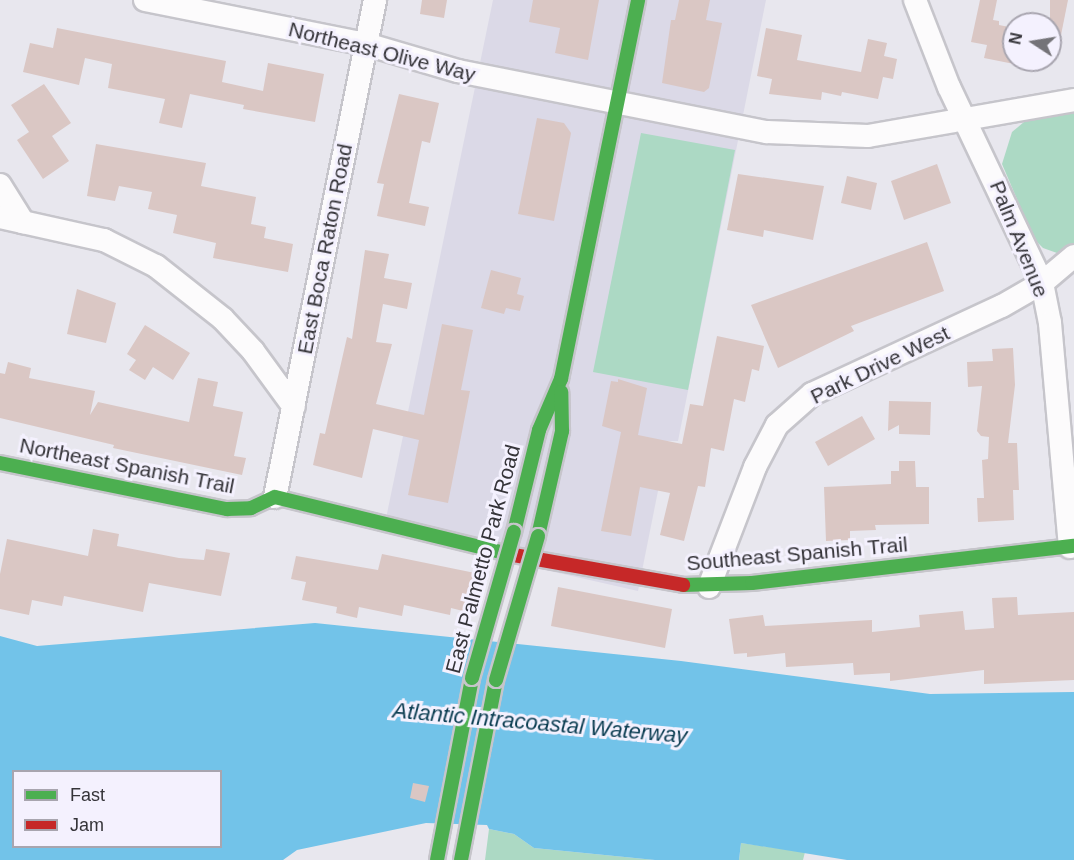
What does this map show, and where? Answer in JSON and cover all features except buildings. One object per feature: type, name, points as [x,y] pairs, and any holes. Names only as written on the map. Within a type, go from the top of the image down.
[{"type":"main road","name":"East Palmetto Park Road","points":[[437,860],[478,650],[514,532],[539,430],[561,379],[638,0]]},
{"type":"main road","name":"East Palmetto Park Road","points":[[461,860],[500,662],[538,536],[562,431],[561,379]]},
{"type":"main road","name":"Northeast Spanish Trail","points":[[0,463],[227,509],[251,508],[275,497]]},
{"type":"main road","name":"Southeast Spanish Trail","points":[[275,497],[526,558],[675,585],[709,587],[1072,546]]},
{"type":"street","name":"Northeast Olive Way","points":[[146,0],[366,44],[458,71],[618,103],[809,136],[868,136],[965,118]]},
{"type":"street","name":"East Boca Raton Road","points":[[275,497],[375,0]]},
{"type":"street","name":"Palm Avenue","points":[[915,0],[948,87],[965,118],[1042,283],[1050,323],[1072,546]]},
{"type":"street","points":[[965,118],[1074,100]]},
{"type":"street","points":[[0,184],[23,222]]},
{"type":"street","points":[[0,217],[104,240],[156,266],[223,319],[253,351],[294,407]]},
{"type":"street","name":"Park Drive West","points":[[709,587],[755,467],[777,425],[812,394],[1042,283],[1074,256]]},
{"type":"shaded area","points":[[493,0],[766,0],[678,441],[668,441],[638,591],[383,533]]},
{"type":"green space","points":[[1074,107],[1074,247],[1057,253],[1043,248],[1034,239],[1002,164],[1012,132],[1031,116]]},
{"type":"green space","points":[[641,133],[735,150],[688,390],[593,372]]},
{"type":"green space","points":[[489,829],[514,834],[534,848],[655,860],[485,860]]},
{"type":"green space","points":[[741,843],[805,852],[803,860],[739,860]]},
{"type":"water","name":"Atlantic Intracoastal Waterway","points":[[315,623],[681,661],[930,694],[1074,692],[1074,860],[847,860],[741,843],[739,860],[655,860],[534,848],[514,834],[489,829],[487,825],[426,823],[297,850],[283,860],[0,860],[0,636],[37,646]]},
{"type":"traffic: fast","points":[[514,532],[539,430],[561,379],[638,0]]},
{"type":"traffic: fast","points":[[538,536],[562,431],[561,392]]},
{"type":"traffic: fast","points":[[0,463],[227,509],[251,508],[275,497],[508,554]]},
{"type":"traffic: fast","points":[[472,678],[514,532]]},
{"type":"traffic: fast","points":[[496,680],[538,536]]},
{"type":"traffic: fast","points":[[683,585],[752,583],[1074,546]]},
{"type":"traffic: fast","points":[[437,860],[472,678]]},
{"type":"traffic: fast","points":[[461,860],[496,680]]},
{"type":"traffic: jam","points":[[508,554],[683,585]]}]
